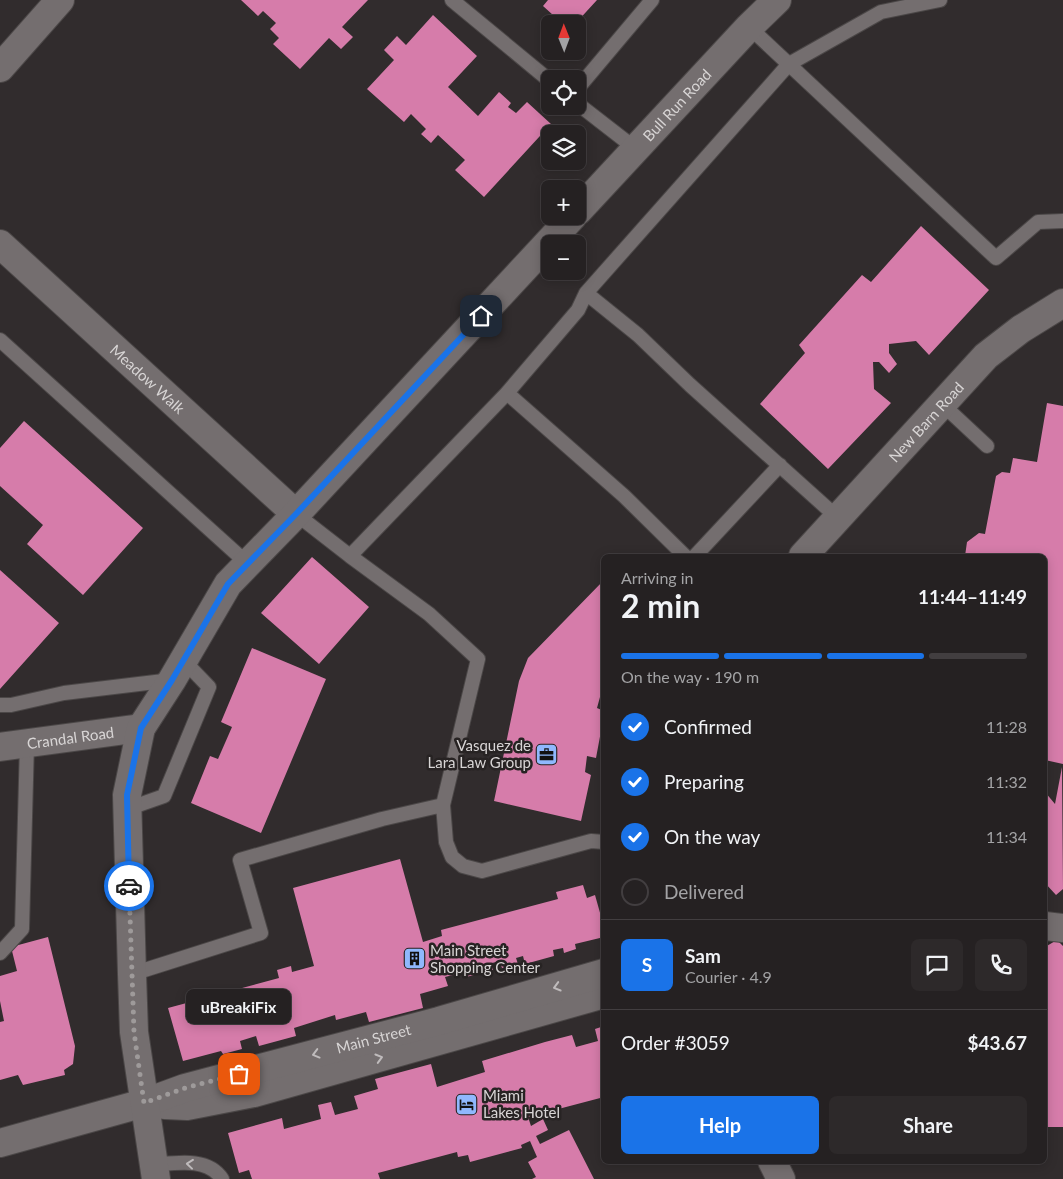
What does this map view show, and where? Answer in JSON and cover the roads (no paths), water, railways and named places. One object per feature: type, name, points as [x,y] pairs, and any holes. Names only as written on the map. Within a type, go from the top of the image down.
[{"type":"street","points":[[5,54],[60,0]]},
{"type":"street","name":"Bull Run Road","points":[[586,202],[775,0]]},
{"type":"street","points":[[155,1172],[134,1032],[132,974],[127,795],[141,728],[178,670],[228,584],[296,514],[565,225]]},
{"type":"street","name":"Meadow Walk","points":[[0,244],[296,514]]},
{"type":"street","name":"New Barn Road","points":[[805,554],[980,363],[1020,329],[1063,303]]},
{"type":"street","name":"Crandal Road","points":[[0,747],[141,728]]},
{"type":"street","points":[[1047,907],[1063,910]]},
{"type":"street","points":[[1047,926],[1063,928]]},
{"type":"street","name":"Main Street","points":[[0,1143],[144,1103],[185,1088],[440,1022],[601,974]]},
{"type":"street","name":"Main Street","points":[[144,1103],[187,1106],[254,1093],[601,995]]},
{"type":"street","points":[[774,1164],[781,1179]]},
{"type":"lane","points":[[452,0],[541,74]]},
{"type":"lane","points":[[586,78],[652,0]]},
{"type":"lane","points":[[350,556],[507,393],[578,310],[586,293],[789,64],[880,12],[940,0]]},
{"type":"lane","points":[[748,27],[996,258],[1038,222],[1063,221]]},
{"type":"lane","points":[[586,110],[636,149]]},
{"type":"lane","points":[[586,293],[638,335],[690,385],[838,518]]},
{"type":"lane","points":[[0,340],[248,564]]},
{"type":"lane","points":[[507,393],[624,496],[683,554]]},
{"type":"lane","points":[[942,404],[987,446]]},
{"type":"lane","points":[[698,554],[780,465]]},
{"type":"lane","points":[[296,514],[429,614],[478,659],[443,805],[446,842],[452,857],[463,866],[482,871],[590,841],[601,842]]},
{"type":"lane","points":[[0,705],[178,670],[209,687],[164,796],[127,809]]},
{"type":"lane","points":[[0,953],[22,929],[26,743]]},
{"type":"lane","points":[[132,974],[261,933],[240,860],[382,819],[443,805]]},
{"type":"lane","points":[[155,1172],[185,1163],[205,1166],[218,1174],[222,1179]]},
{"type":"place","name":"Vasquez de Lara Law Group","points":[[547,754]]},
{"type":"place","name":"Main Street Shopping Center","points":[[414,959]]},
{"type":"place","name":"uBreakiFix","points":[[239,1074]]},
{"type":"place","name":"Miami Lakes Hotel","points":[[467,1104]]}]
